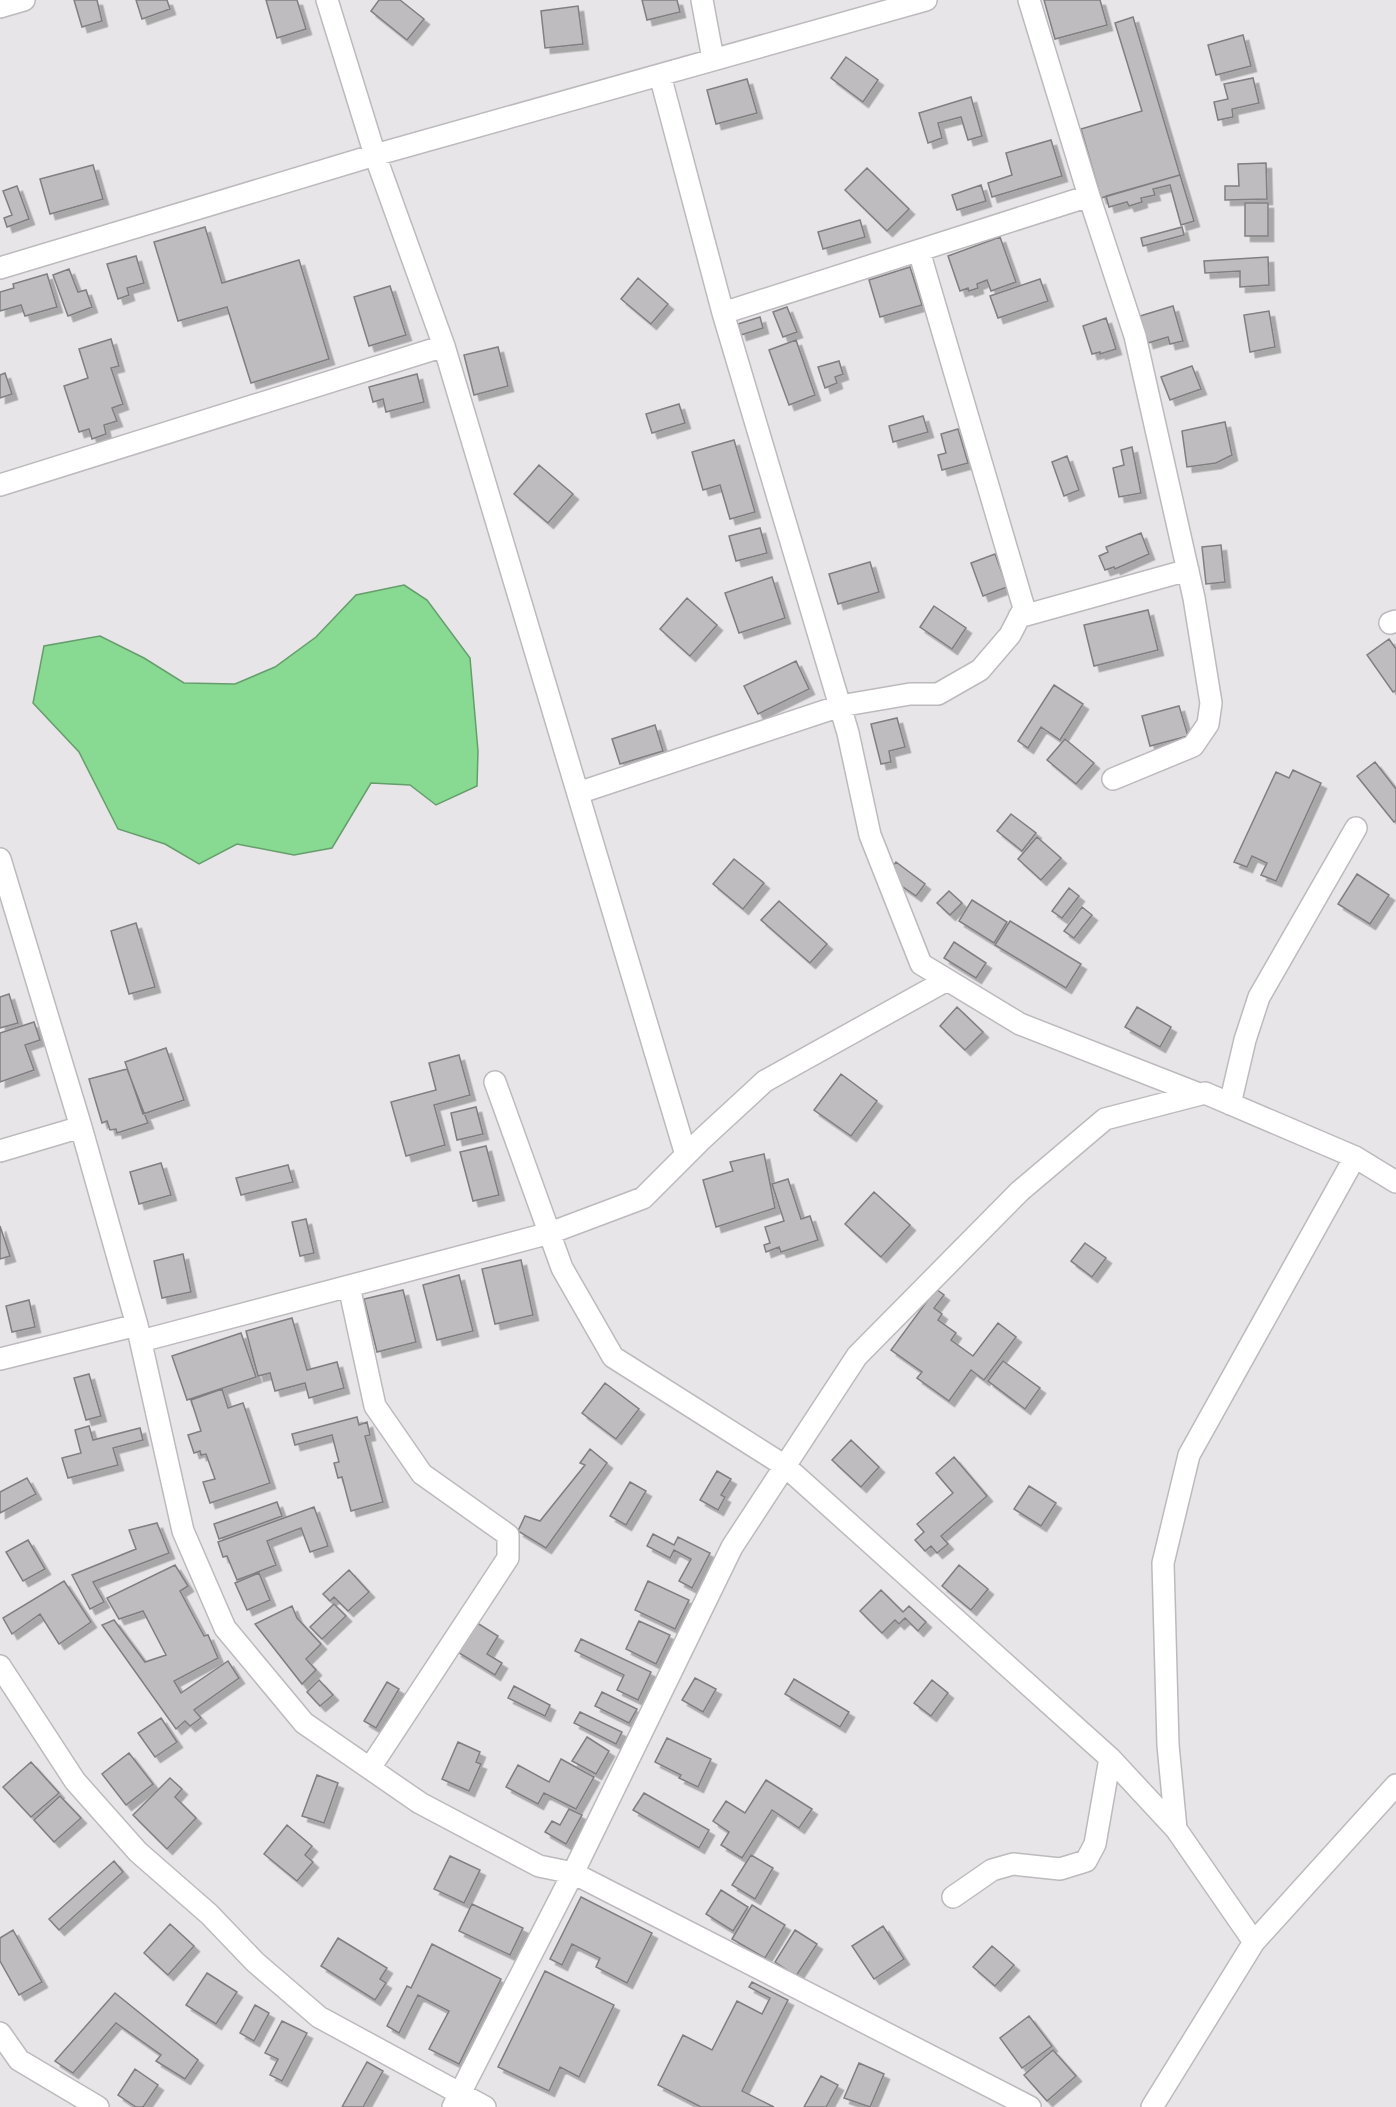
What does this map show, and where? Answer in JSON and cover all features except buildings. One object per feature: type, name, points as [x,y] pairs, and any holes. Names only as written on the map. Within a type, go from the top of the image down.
[{"type":"street","points":[[0,7],[24,0]]},
{"type":"street","points":[[327,0],[375,155],[444,346],[686,1155]]},
{"type":"street","points":[[702,0],[713,59]]},
{"type":"street","points":[[0,268],[375,155],[926,0]]},
{"type":"street","points":[[1029,0],[1135,336],[1188,570],[1211,703],[1208,724],[1193,746],[1113,779]]},
{"type":"street","points":[[660,75],[723,313],[848,733],[870,835],[921,964],[1020,1024],[1199,1094]]},
{"type":"street","points":[[723,313],[1089,196]]},
{"type":"street","points":[[578,793],[840,706],[910,694],[938,694],[980,670],[1010,635],[1024,608],[919,251]]},
{"type":"street","points":[[0,485],[444,346]]},
{"type":"street","points":[[1019,617],[1188,570]]},
{"type":"street","points":[[1230,1104],[1245,1040],[1259,997],[1356,828]]},
{"type":"street","points":[[0,859],[81,1127],[139,1333],[183,1531],[225,1628],[304,1723],[420,1803],[540,1866],[573,1873],[1030,2107]]},
{"type":"street","points":[[0,1359],[139,1333],[349,1286],[550,1233],[643,1198],[765,1081],[947,980]]},
{"type":"street","points":[[495,1082],[562,1268],[613,1357],[785,1466],[1110,1758],[1176,1829],[1254,1942]]},
{"type":"street","points":[[456,2101],[573,1873],[732,1547],[857,1356],[1020,1191],[1105,1119],[1205,1093],[1355,1156],[1396,1182]]},
{"type":"street","points":[[0,1151],[81,1127]]},
{"type":"street","points":[[1176,1829],[1168,1745],[1163,1563],[1189,1455],[1355,1156]]},
{"type":"street","points":[[349,1286],[375,1406],[422,1474],[508,1535],[508,1558],[370,1768]]},
{"type":"street","points":[[0,1666],[75,1781],[138,1852],[209,1914],[255,1962],[319,2017],[456,2101],[485,2107]]},
{"type":"street","points":[[953,1897],[992,1870],[1013,1864],[1060,1869],[1086,1862],[1095,1844],[1110,1758]]},
{"type":"street","points":[[1152,2107],[1254,1942],[1396,1785]]},
{"type":"street","points":[[0,2032],[19,2060],[98,2107]]},
{"type":"shaded area","points":[[404,585],[427,600],[470,658],[478,751],[477,786],[436,805],[410,785],[371,783],[332,848],[294,855],[237,844],[199,864],[165,844],[118,829],[79,752],[33,703],[44,646],[100,636],[144,658],[184,683],[235,684],[275,667],[316,637],[356,595]]}]
